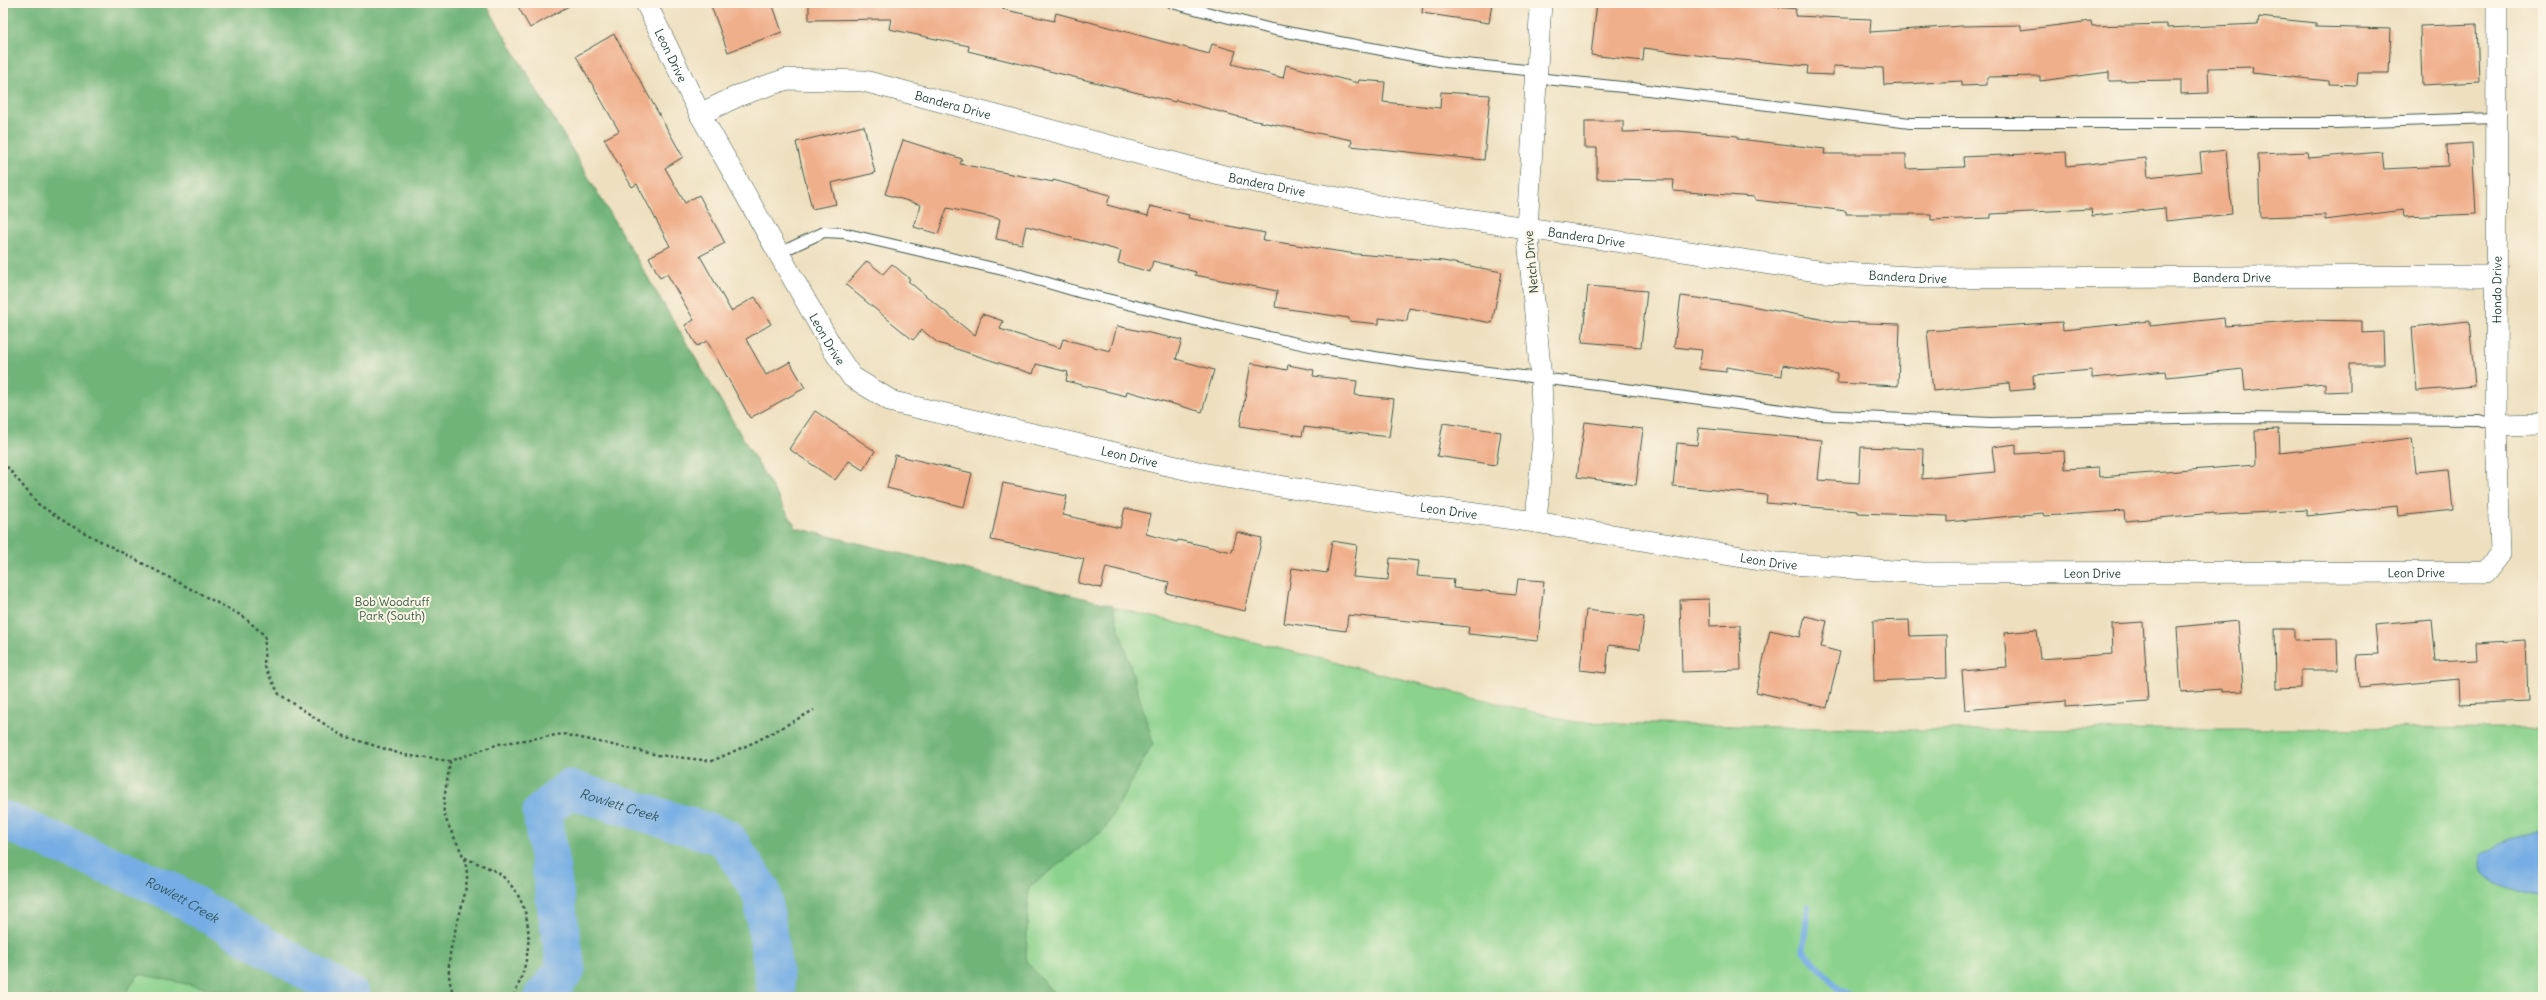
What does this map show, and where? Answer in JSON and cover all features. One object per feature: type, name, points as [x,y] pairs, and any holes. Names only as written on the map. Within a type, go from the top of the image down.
[{"type":"street","name":"Leon Drive","points":[[646,3],[700,114],[834,351],[852,377],[893,402],[1207,474],[1321,493],[1536,522],[1777,563],[1923,573],[2486,572]]},
{"type":"street","name":"Netch Drive","points":[[1536,522],[1542,439],[1541,378],[1527,227],[1540,3]]},
{"type":"street","name":"Hondo Drive","points":[[2486,572],[2500,554],[2496,425],[2496,3]]},
{"type":"street","name":"Bandera Drive","points":[[700,114],[740,95],[787,79],[864,81],[1220,175],[1379,206],[1824,272],[1928,278],[2495,276]]},
{"type":"street","points":[[2496,425],[2543,424]]},
{"type":"lane","points":[[1172,3],[1271,29],[1445,62],[1632,88],[1910,123],[2335,123],[2496,118]]},
{"type":"lane","points":[[779,253],[824,232],[843,233],[1011,272],[1082,293],[1316,347],[1419,364],[1541,378],[1826,415],[1990,423],[2357,418],[2479,420],[2496,425]]},
{"type":"path","points":[[3,462],[38,504],[70,525],[244,617],[265,636],[264,666],[279,694],[341,735],[404,755],[450,762],[499,744],[563,734],[658,755],[712,761],[757,741],[814,710]]},
{"type":"path","points":[[450,762],[444,812],[455,841],[465,858],[467,878],[462,910],[451,949],[448,981],[455,997]]},
{"type":"path","points":[[465,858],[500,874],[518,894],[528,919],[529,947],[522,979],[513,997]]},
{"type":"green space","name":"Bob Woodruff Park (South)","points":[[3,3],[485,3],[796,528],[1574,722],[1897,730],[2543,728],[2543,997],[3,997]]},
{"type":"green space","name":"Bob Woodruff Park (South)","points":[[3,3],[485,3],[796,528],[1112,605],[1153,743],[1105,829],[1029,887],[1026,961],[1057,997],[229,997],[225,992],[139,974],[123,997],[3,997]]},
{"type":"water","points":[[2538,832],[2543,833],[2543,897],[2508,888],[2499,884],[2485,874],[2480,866],[2481,855],[2507,840]]},
{"type":"building","points":[[516,3],[574,3],[530,28]]},
{"type":"building","points":[[710,3],[772,3],[782,32],[728,52]]},
{"type":"building","points":[[809,3],[1004,3],[1002,9],[1054,21],[1056,13],[1209,54],[1212,44],[1236,51],[1232,64],[1283,78],[1286,65],[1358,83],[1359,80],[1385,82],[1383,102],[1440,108],[1441,92],[1490,95],[1484,160],[1351,146],[1352,140],[1251,120],[1176,100],[1175,102],[968,51],[969,46],[889,29],[891,19],[809,20]]},
{"type":"building","points":[[1423,3],[1492,3],[1489,23],[1422,13]]},
{"type":"building","points":[[1597,3],[1722,3],[1738,5],[1739,3],[1796,9],[1795,16],[1871,19],[1870,32],[1961,26],[2021,25],[2021,30],[2091,21],[2092,26],[2167,24],[2167,28],[2258,24],[2259,17],[2316,23],[2316,27],[2391,29],[2389,73],[2358,73],[2357,85],[2329,84],[2329,81],[2252,73],[2253,67],[2208,68],[2209,93],[2181,94],[2181,80],[2109,81],[2109,72],[2040,81],[2040,76],[1987,77],[1987,85],[1962,86],[1962,81],[1884,85],[1883,68],[1833,66],[1833,75],[1807,74],[1808,66],[1719,58],[1644,48],[1643,61],[1591,55]]},
{"type":"building","points":[[2477,24],[2479,82],[2422,85],[2420,26]]},
{"type":"building","points":[[614,34],[683,157],[665,168],[685,203],[699,195],[725,243],[700,256],[731,311],[755,297],[771,324],[746,339],[766,375],[790,362],[805,388],[750,418],[707,341],[697,346],[685,325],[694,320],[667,274],[660,278],[649,257],[670,246],[637,184],[632,187],[604,139],[619,131],[576,56]]},
{"type":"building","points":[[1585,121],[1623,121],[1623,132],[1678,131],[1738,136],[1738,139],[1825,149],[1824,154],[1906,154],[1906,169],[1964,167],[1963,157],[2066,152],[2067,166],[2146,158],[2148,177],[2202,171],[2200,153],[2226,150],[2232,214],[2166,221],[2165,208],[2092,216],[2091,209],[1991,214],[1991,218],[1931,220],[1931,214],[1846,214],[1846,211],[1755,200],[1755,197],[1673,191],[1674,180],[1597,179],[1597,148],[1585,148]]},
{"type":"building","points":[[864,126],[875,173],[831,183],[836,204],[812,209],[796,142]]},
{"type":"building","points":[[903,140],[962,159],[960,164],[1053,182],[1053,180],[1110,195],[1107,205],[1148,216],[1150,206],[1189,215],[1188,218],[1265,233],[1263,240],[1356,254],[1443,261],[1502,272],[1492,323],[1409,308],[1407,321],[1379,318],[1379,324],[1349,321],[1349,318],[1275,307],[1277,291],[1195,275],[1196,272],[1153,261],[1150,272],[1118,263],[1121,251],[1026,226],[1022,244],[996,239],[1000,219],[947,208],[938,234],[914,227],[921,205],[885,194]]},
{"type":"building","points":[[2472,143],[2476,214],[2404,217],[2403,210],[2325,220],[2325,215],[2260,217],[2258,154],[2307,152],[2308,158],[2382,152],[2384,169],[2448,166],[2447,145]]},
{"type":"building","points":[[867,261],[883,274],[892,264],[910,279],[908,281],[975,336],[982,314],[1003,321],[1000,329],[1060,348],[1063,339],[1110,351],[1117,326],[1182,340],[1176,359],[1214,370],[1202,412],[1127,391],[1126,396],[1066,381],[1068,372],[1036,364],[1033,374],[938,343],[922,330],[913,340],[846,285]]},
{"type":"building","points":[[1588,286],[1647,291],[1641,347],[1582,342]]},
{"type":"building","points":[[1681,296],[1735,303],[1836,322],[1900,324],[1898,386],[1837,383],[1837,374],[1783,365],[1782,376],[1726,367],[1726,372],[1699,369],[1702,350],[1674,347]]},
{"type":"building","points":[[2224,318],[2225,326],[2305,320],[2362,321],[2362,333],[2383,332],[2384,364],[2350,364],[2350,391],[2325,392],[2325,383],[2245,391],[2243,369],[2167,377],[2166,371],[2092,378],[2092,370],[2033,375],[2034,389],[2010,391],[2009,383],[1933,391],[1927,331],[2062,322],[2063,330],[2150,321],[2150,326]]},
{"type":"building","points":[[2469,321],[2475,386],[2417,391],[2412,327]]},
{"type":"building","points":[[1251,363],[1287,370],[1288,365],[1314,370],[1313,376],[1357,381],[1355,395],[1394,399],[1389,437],[1304,427],[1302,436],[1240,426]]},
{"type":"building","points":[[815,411],[875,451],[863,470],[849,461],[835,480],[789,449]]},
{"type":"building","points":[[1585,422],[1643,429],[1636,485],[1577,477]]},
{"type":"building","points":[[1443,423],[1501,432],[1496,465],[1437,456]]},
{"type":"building","points":[[1699,428],[1822,440],[1818,480],[1859,483],[1861,447],[1923,449],[1922,479],[1995,472],[1992,447],[2016,444],[2016,454],[2064,451],[2065,469],[2099,467],[2100,477],[2256,465],[2255,430],[2279,429],[2280,453],[2412,438],[2416,472],[2449,469],[2453,510],[2398,516],[2397,506],[2307,516],[2307,510],[2214,515],[2214,513],[2125,521],[2124,511],[2044,516],[2043,513],[1948,522],[1948,516],[1858,513],[1858,511],[1766,503],[1767,495],[1673,486],[1677,443],[1697,445]]},
{"type":"building","points":[[895,455],[972,473],[964,507],[887,488]]},
{"type":"building","points":[[1003,483],[1067,496],[1063,515],[1120,528],[1125,508],[1151,514],[1146,534],[1177,542],[1178,540],[1232,552],[1237,532],[1262,538],[1245,611],[1166,593],[1169,582],[1106,567],[1101,588],[1078,583],[1084,559],[991,540]]},
{"type":"building","points":[[1332,541],[1357,545],[1353,577],[1388,580],[1390,558],[1419,561],[1417,576],[1454,579],[1453,588],[1516,594],[1518,579],[1544,581],[1538,641],[1468,634],[1469,627],[1348,615],[1346,631],[1284,623],[1292,568],[1327,573]]},
{"type":"building","points":[[1709,599],[1710,626],[1740,625],[1741,670],[1682,672],[1680,600]]},
{"type":"building","points":[[1586,610],[1644,617],[1640,649],[1609,645],[1606,673],[1580,670]]},
{"type":"building","points":[[1805,616],[1827,621],[1821,647],[1840,652],[1827,708],[1756,692],[1770,630],[1800,637]]},
{"type":"building","points":[[1909,620],[1910,636],[1946,635],[1947,678],[1874,681],[1873,621]]},
{"type":"building","points":[[2432,620],[2436,662],[2477,660],[2476,643],[2526,640],[2528,701],[2460,704],[2459,679],[2359,688],[2357,655],[2378,654],[2375,625]]},
{"type":"building","points":[[2238,621],[2243,691],[2222,692],[2222,689],[2181,692],[2177,627]]},
{"type":"building","points":[[2143,622],[2148,701],[2065,707],[2065,701],[1965,710],[1962,671],[2007,667],[2004,633],[2037,630],[2040,659],[2113,654],[2112,624]]},
{"type":"building","points":[[2275,629],[2294,629],[2294,640],[2337,639],[2338,670],[2301,670],[2301,688],[2276,689]]},
{"type":"waterway","name":"Rowlett Creek","points":[[543,997],[566,969],[542,812],[569,789],[726,838],[762,893],[777,997]]},
{"type":"waterway","name":"Rowlett Creek","points":[[3,820],[166,889],[352,997]]},
{"type":"waterway","points":[[1808,906],[1803,950],[1839,989],[1853,997]]}]
